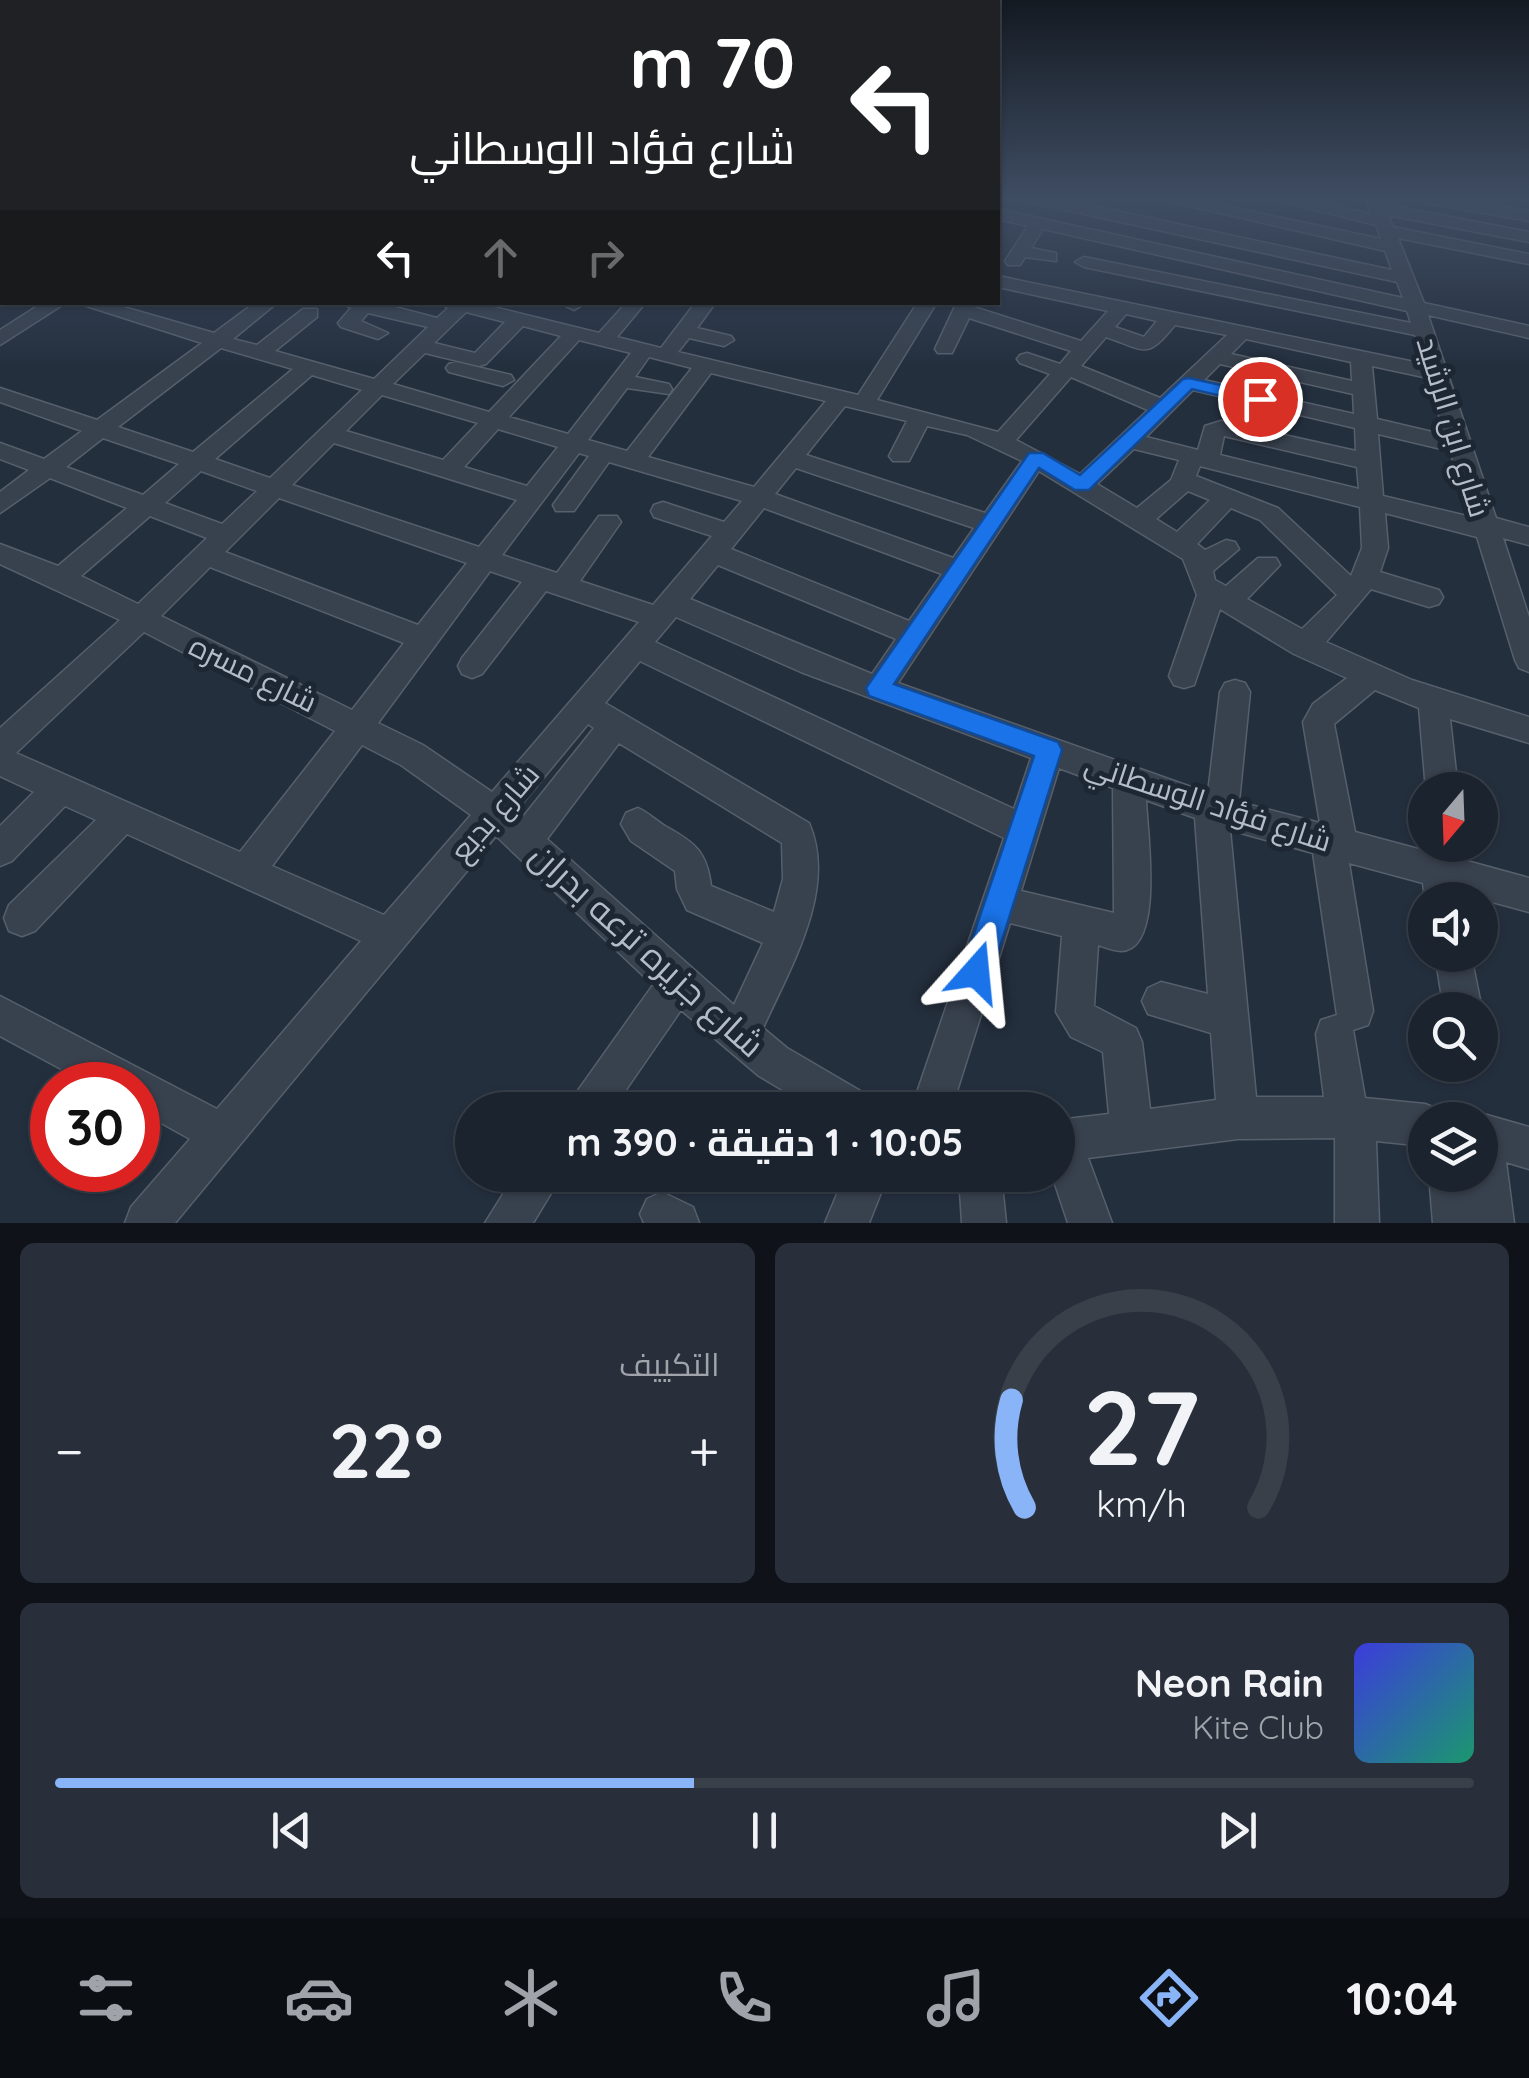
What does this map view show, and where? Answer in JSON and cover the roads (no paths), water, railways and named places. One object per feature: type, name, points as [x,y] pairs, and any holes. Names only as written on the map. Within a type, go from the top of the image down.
[{"type":"street","points":[[1043,254],[1050,258]]},
{"type":"street","points":[[1138,254],[1205,260],[1529,332]]},
{"type":"street","points":[[1196,322],[1207,254]]},
{"type":"street","points":[[1296,254],[1405,278]]},
{"type":"street","name":"شارع ابن الرشيد","points":[[1395,254],[1415,304],[1502,578],[1523,629],[1529,660]]},
{"type":"street","points":[[1508,254],[1529,259]]},
{"type":"street","points":[[1084,262],[1423,331]]},
{"type":"street","points":[[1000,282],[1436,373]]},
{"type":"street","points":[[0,339],[53,305]]},
{"type":"street","points":[[0,504],[265,305]]},
{"type":"street","points":[[358,305],[348,323],[373,340],[415,351],[482,359],[518,314]]},
{"type":"street","points":[[380,305],[518,314],[602,342],[920,416],[1002,441],[1180,545],[1198,558],[1213,586],[1304,646],[1433,701],[1529,730]]},
{"type":"street","points":[[602,342],[635,305]]},
{"type":"street","name":"شارع بديع","points":[[162,1217],[222,1134],[388,935],[496,814],[791,458],[851,402],[926,305]]},
{"type":"street","points":[[246,872],[622,380],[684,331],[703,306]]},
{"type":"street","points":[[945,349],[965,306],[1092,341],[1148,346],[1170,316]]},
{"type":"street","points":[[1002,441],[1123,306]]},
{"type":"street","points":[[110,307],[759,498],[959,570]]},
{"type":"street","points":[[0,748],[462,309]]},
{"type":"street","points":[[260,354],[310,313]]},
{"type":"street","points":[[684,331],[724,340]]},
{"type":"street","points":[[1082,485],[1242,332]]},
{"type":"street","points":[[448,470],[573,334]]},
{"type":"street","points":[[1092,341],[1124,358]]},
{"type":"street","points":[[1216,357],[1364,390]]},
{"type":"street","points":[[1304,646],[1359,585],[1375,548],[1361,357]]},
{"type":"street","points":[[1027,359],[1163,408]]},
{"type":"street","points":[[445,365],[503,380]]},
{"type":"street","points":[[61,578],[308,367]]},
{"type":"street","points":[[632,461],[704,367]]},
{"type":"street","points":[[447,407],[478,374]]},
{"type":"street","points":[[622,380],[661,389]]},
{"type":"street","points":[[1189,383],[1458,445]]},
{"type":"street","name":"شارع فؤاد الوسطاني","points":[[4,400],[551,582],[665,611],[1216,811],[1529,895]]},
{"type":"street","points":[[901,456],[920,416]]},
{"type":"street","points":[[1139,520],[1193,465],[1218,428],[1368,462]]},
{"type":"street","points":[[330,434],[533,496]]},
{"type":"street","points":[[1130,440],[1193,465],[1529,536]]},
{"type":"street","points":[[0,451],[226,535]]},
{"type":"street","points":[[565,506],[603,452]]},
{"type":"street","points":[[791,458],[990,524]]},
{"type":"street","points":[[878,688],[1036,458]]},
{"type":"street","points":[[1193,465],[1228,497],[1269,514],[1359,585],[1429,597]]},
{"type":"street","points":[[926,503],[940,479]]},
{"type":"street","points":[[1180,545],[1228,497]]},
{"type":"street","points":[[663,511],[915,634]]},
{"type":"street","points":[[472,666],[608,522]]},
{"type":"street","points":[[1184,676],[1226,548]]},
{"type":"street","name":"شارع مسره","points":[[0,553],[61,578],[358,725],[412,754],[496,814]]},
{"type":"street","points":[[206,555],[424,639]]},
{"type":"street","points":[[1213,586],[1261,571],[1279,590]]},
{"type":"street","points":[[1502,578],[1529,586]]},
{"type":"street","points":[[636,646],[1023,830]]},
{"type":"street","points":[[1357,1223],[1334,845],[1318,722],[1324,712],[1370,677]]},
{"type":"street","points":[[1235,692],[1216,811],[1238,1118]]},
{"type":"street","points":[[1433,701],[1440,772]]},
{"type":"street","points":[[585,707],[798,834],[804,864],[801,892],[740,1034]]},
{"type":"street","points":[[525,840],[615,725]]},
{"type":"street","points":[[937,1092],[1049,750]]},
{"type":"street","points":[[0,761],[388,935]]},
{"type":"street","points":[[999,903],[1122,934],[1130,928],[1128,779]]},
{"type":"street","points":[[0,850],[60,788]]},
{"type":"street","name":"شارع جزيره ترعه بدران","points":[[496,814],[678,984],[820,1092]]},
{"type":"street","points":[[22,918],[122,816]]},
{"type":"street","points":[[638,824],[650,837],[690,862],[692,890],[699,898],[782,934]]},
{"type":"street","points":[[1081,923],[1075,1012],[1086,1026],[1117,1036],[1124,1045],[1132,1134]]},
{"type":"street","points":[[601,1092],[678,984]]},
{"type":"street","points":[[1160,1002],[1230,1018]]},
{"type":"street","points":[[0,1014],[88,1062]]},
{"type":"street","points":[[160,1101],[222,1134]]},
{"type":"street","points":[[1075,1139],[1238,1118],[1351,1117],[1408,1124]]},
{"type":"street","points":[[1498,1140],[1529,1148]]},
{"type":"street","points":[[1075,1183],[1090,1223]]},
{"type":"street","points":[[507,1223],[529,1192]]},
{"type":"street","points":[[847,1223],[860,1192]]},
{"type":"street","points":[[981,1192],[984,1223]]},
{"type":"street","points":[[1451,1192],[1454,1223]]},
{"type":"street","points":[[1488,1192],[1492,1223]]}]
